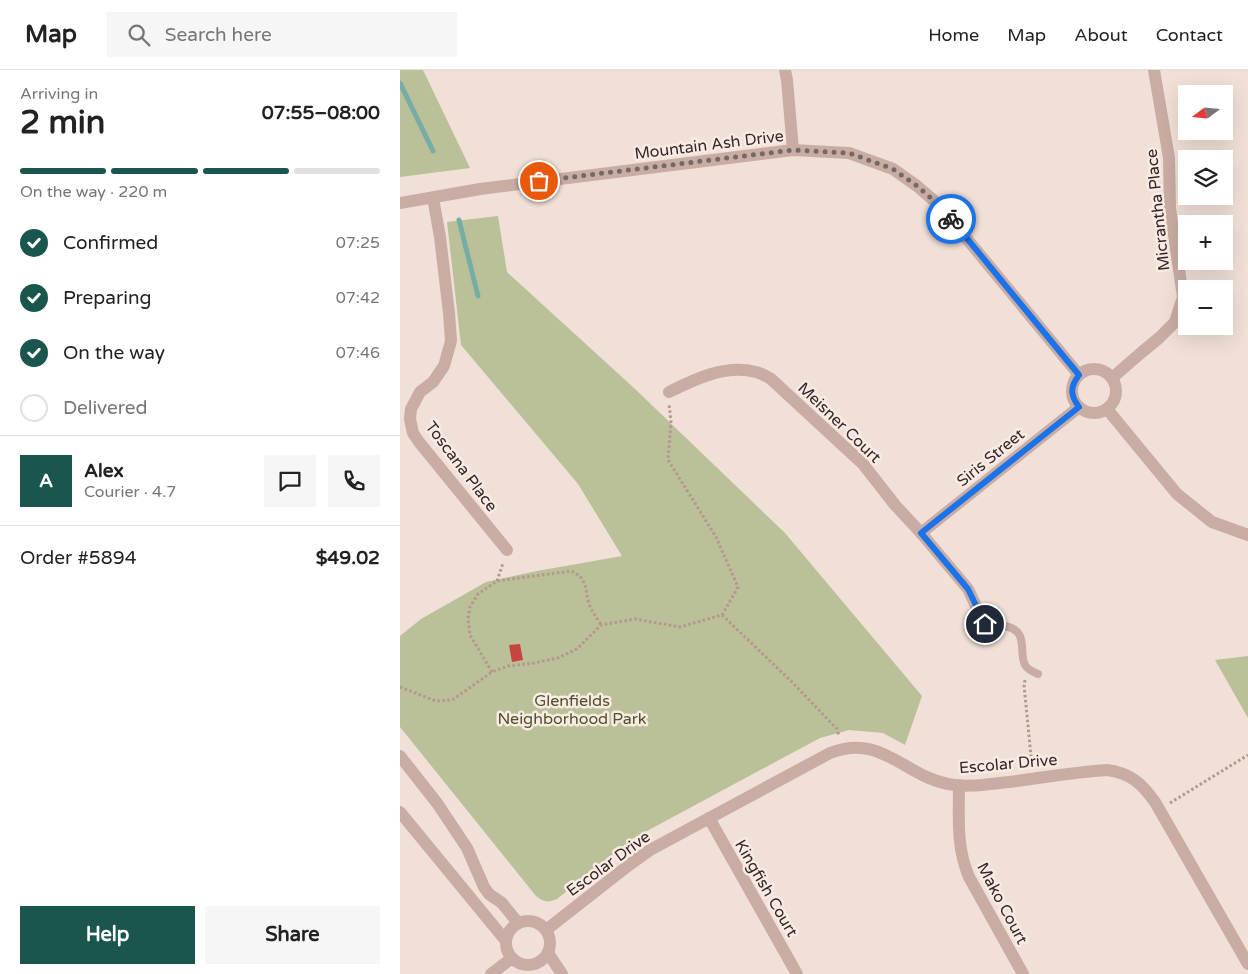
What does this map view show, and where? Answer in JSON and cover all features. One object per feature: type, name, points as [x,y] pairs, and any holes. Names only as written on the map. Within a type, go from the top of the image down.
[{"type":"street","points":[[785,70],[793,150]]},
{"type":"street","name":"Micrantha Place","points":[[1112,378],[1175,322],[1183,297],[1170,208],[1169,158],[1154,70]]},
{"type":"street","name":"Mountain Ash Drive","points":[[400,203],[480,189],[793,150],[849,153],[893,169],[939,205],[1079,375]]},
{"type":"street","name":"Toscana Place","points":[[433,198],[440,237],[451,341],[444,366],[433,382],[420,392],[411,409],[410,419],[413,433],[419,442],[507,550]]},
{"type":"street","name":"Meisner Court","points":[[669,392],[702,377],[729,370],[743,369],[758,372],[771,379],[863,464],[895,505],[968,589],[985,624]]},
{"type":"street","points":[[1096,369],[1106,372],[1116,386],[1116,395],[1113,403],[1107,409],[1093,413],[1086,412],[1079,407],[1074,400],[1072,391],[1074,382],[1079,375],[1087,370],[1096,369]]},
{"type":"street","name":"Siris Street","points":[[921,533],[1079,407]]},
{"type":"street","points":[[1107,409],[1177,494],[1212,522],[1248,535]]},
{"type":"street","name":"Escolar Drive","points":[[546,930],[650,850],[822,758],[843,748],[862,748],[885,754],[926,777],[948,784],[984,785],[1107,770],[1123,773],[1132,778],[1140,784],[1155,802],[1248,964]]},
{"type":"street","points":[[400,756],[437,803],[467,848],[488,894],[502,903],[518,923]]},
{"type":"street","name":"Mako Court","points":[[959,785],[959,844],[964,866],[1024,974]]},
{"type":"street","points":[[400,812],[506,941]]},
{"type":"street","name":"Kingfish Court","points":[[709,818],[797,974]]},
{"type":"street","points":[[524,965],[539,963],[544,959],[550,945],[550,938],[546,930],[536,922],[518,923],[508,933],[506,941],[512,958],[539,974]]},
{"type":"street","points":[[548,952],[562,974]]},
{"type":"street","points":[[492,974],[512,958]]},
{"type":"lane","points":[[985,624],[1006,626],[1014,630],[1022,640],[1024,663],[1038,674]]},
{"type":"path","points":[[400,687],[436,701],[452,700],[492,672],[508,666],[558,658],[577,649],[601,625],[634,619],[680,627],[722,615],[738,587],[716,537],[668,460],[671,422],[669,392]]},
{"type":"path","points":[[497,581],[507,550]]},
{"type":"path","points":[[492,672],[470,635],[468,619],[470,607],[478,594],[497,581],[570,571],[577,573],[583,580],[593,613],[601,625]]},
{"type":"path","points":[[722,615],[792,682],[836,729],[843,748]]},
{"type":"path","points":[[1024,685],[1032,766]]},
{"type":"path","points":[[1170,803],[1248,755]]},
{"type":"green space","points":[[400,70],[423,70],[470,168],[400,177]]},
{"type":"green space","name":"Glenfields Neighborhood Park","points":[[498,216],[507,272],[634,388],[785,533],[922,696],[905,745],[883,733],[849,730],[820,738],[632,839],[557,899],[551,901],[543,901],[536,896],[400,727],[400,636],[421,619],[486,582],[622,556],[578,484],[461,345],[447,222]]},
{"type":"green space","points":[[1248,656],[1248,718],[1215,660]]},
{"type":"building","points":[[520,644],[523,660],[512,662],[509,645]]},
{"type":"waterway","points":[[400,83],[433,151]]},
{"type":"waterway","points":[[459,220],[478,296]]},
{"type":"way so far","points":[[539,181],[793,150],[849,153],[893,169],[917,186],[939,205],[951,219]]},
{"type":"route","points":[[951,219],[1079,375],[1074,382],[1072,391],[1074,400],[1079,407],[921,533],[968,589],[985,624]]}]
